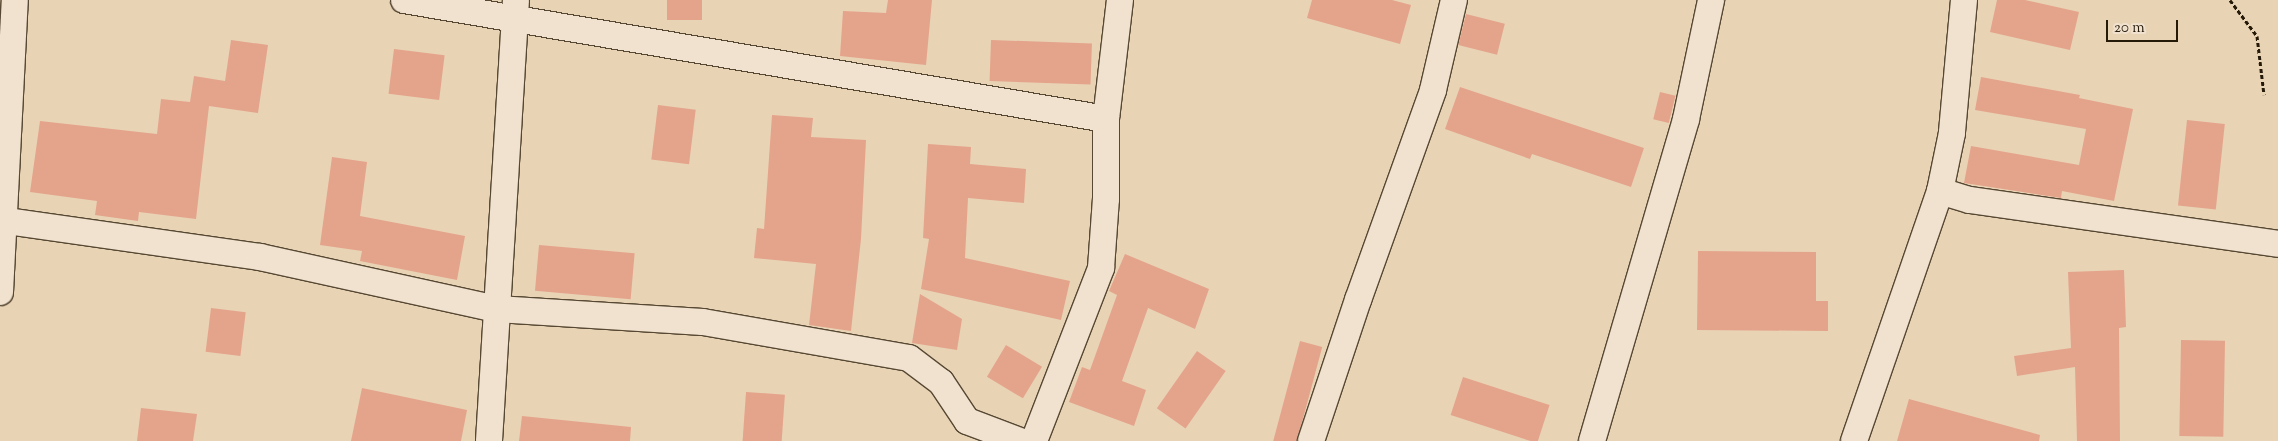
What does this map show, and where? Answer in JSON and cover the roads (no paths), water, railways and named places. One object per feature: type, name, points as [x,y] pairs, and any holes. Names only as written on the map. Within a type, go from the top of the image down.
[{"type":"street","points":[[0,292],[15,0]]},
{"type":"street","points":[[404,0],[515,9],[1106,120]]},
{"type":"street","points":[[1034,441],[1101,268],[1106,199],[1106,120],[1120,0]]},
{"type":"street","points":[[1311,441],[1358,300],[1433,90],[1454,0]]},
{"type":"street","points":[[1592,441],[1686,118],[1711,0]]},
{"type":"street","points":[[1854,441],[1940,191],[1952,133],[1964,0]]},
{"type":"street","points":[[489,441],[515,9]]},
{"type":"street","points":[[1940,191],[1970,200],[2278,244]]},
{"type":"street","points":[[3,221],[260,258],[497,309],[703,322],[909,358],[941,382],[967,421],[1020,441]]}]
